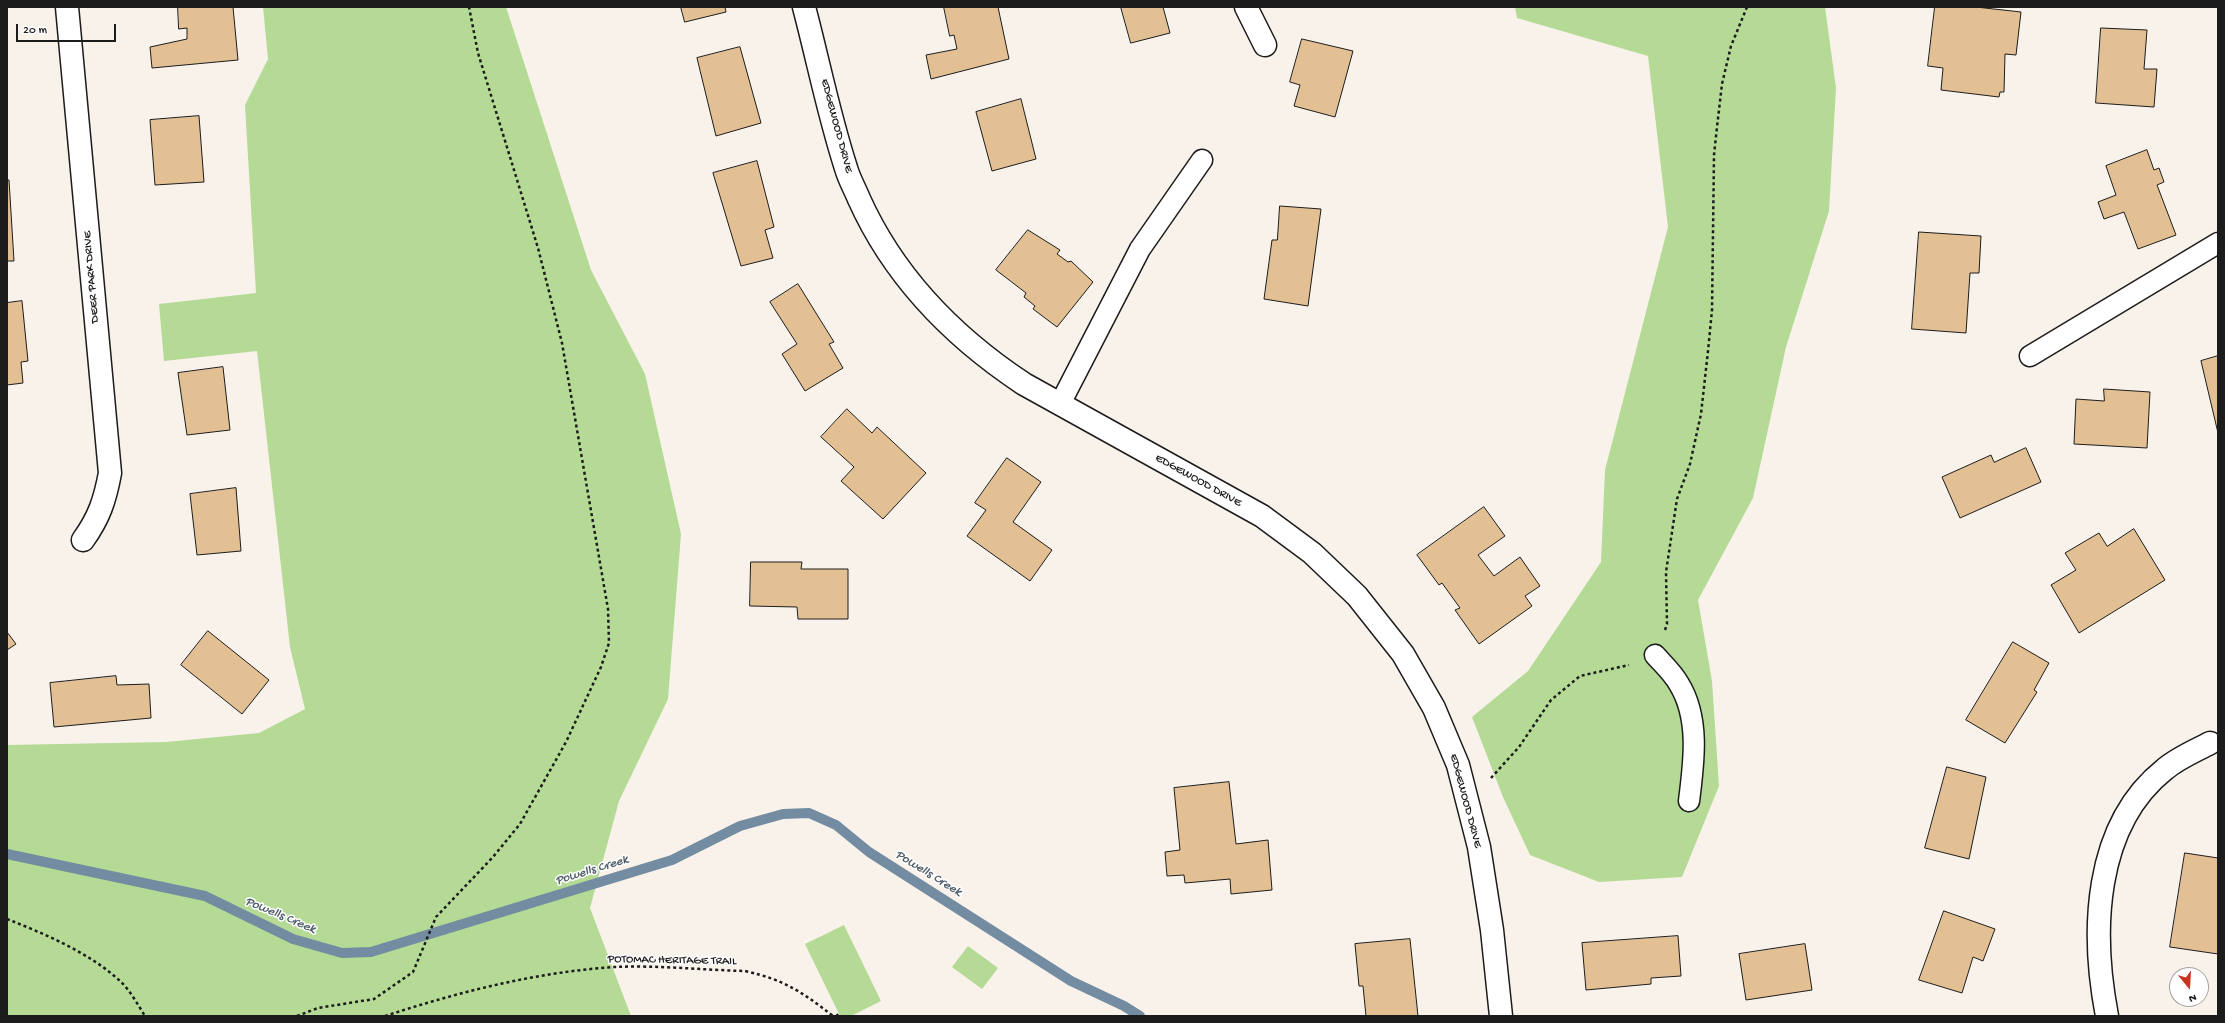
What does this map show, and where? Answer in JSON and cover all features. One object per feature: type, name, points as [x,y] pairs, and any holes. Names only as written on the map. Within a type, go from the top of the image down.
[{"type":"street","name":"DEER PARK DRIVE","points":[[67,7],[110,474],[104,503],[83,540]]},
{"type":"street","name":"EDGEWOOD DRIVE","points":[[804,7],[846,169],[869,221],[913,287],[952,329],[995,365],[1060,404],[1262,516],[1312,553],[1357,596],[1403,654],[1434,708],[1458,765],[1479,847],[1492,930],[1501,1016]]},
{"type":"street","points":[[1246,7],[1265,45]]},
{"type":"street","points":[[2107,1016],[2101,988],[2098,932],[2102,883],[2117,832],[2139,794],[2165,768],[2210,743]]},
{"type":"lane","points":[[1060,404],[1140,249],[1202,160]]},
{"type":"lane","points":[[2030,356],[2218,243]]},
{"type":"lane","points":[[1655,655],[1679,683],[1690,708],[1694,756],[1689,801]]},
{"type":"path","points":[[297,1016],[318,1008],[374,999],[413,972],[436,917],[493,857],[520,824],[566,742],[601,667],[609,643],[608,609],[562,343],[538,248],[478,53],[469,7]]},
{"type":"path","points":[[1465,794],[1494,777],[1519,746],[1550,700],[1580,676],[1632,664],[1655,655],[1667,624],[1666,572],[1677,499],[1690,464],[1701,414],[1712,310],[1714,156],[1722,84],[1731,46],[1747,7]]},
{"type":"path","points":[[7,918],[44,934],[96,964],[121,982],[145,1016]]},
{"type":"path","name":"POTOMAC HERITAGE TRAIL","points":[[385,1016],[482,988],[541,975],[616,967],[745,971],[766,976],[796,988],[833,1016]]},
{"type":"green space","points":[[263,7],[506,7],[591,270],[645,374],[681,534],[668,699],[619,801],[590,908],[631,1016],[7,1016],[7,745],[166,742],[259,733],[305,709],[290,647],[257,351],[164,361],[159,304],[256,293],[245,105],[268,59]]},
{"type":"green space","points":[[1515,7],[1825,7],[1836,88],[1829,211],[1786,347],[1753,498],[1698,600],[1712,681],[1719,786],[1682,877],[1599,882],[1530,855],[1503,797],[1472,717],[1528,671],[1601,562],[1605,470],[1668,227],[1648,56],[1517,18]]},
{"type":"green space","points":[[844,925],[881,1001],[851,1016],[840,1016],[805,944]]},
{"type":"green space","points":[[968,946],[998,968],[982,989],[952,967]]},
{"type":"building","points":[[178,7],[233,7],[238,60],[152,68],[150,47],[187,39],[187,28],[179,29]]},
{"type":"building","points":[[681,7],[725,7],[726,12],[685,22]]},
{"type":"building","points":[[944,7],[998,7],[1009,59],[931,79],[926,55],[957,49],[954,35],[950,36]]},
{"type":"building","points":[[1121,7],[1163,7],[1170,33],[1131,43]]},
{"type":"building","points":[[1935,7],[1976,7],[2021,12],[2016,55],[2005,54],[2004,92],[2000,92],[1999,97],[1941,90],[1943,68],[1928,66]]},
{"type":"building","points":[[2101,28],[2147,30],[2144,69],[2157,69],[2154,107],[2096,103]]},
{"type":"building","points":[[1302,39],[1353,51],[1335,117],[1294,106],[1300,85],[1290,82]]},
{"type":"building","points":[[740,47],[761,123],[716,136],[697,58]]},
{"type":"building","points":[[1021,99],[1036,159],[992,171],[976,112]]},
{"type":"building","points":[[199,116],[204,182],[155,185],[150,120]]},
{"type":"building","points":[[2147,150],[2154,170],[2159,168],[2164,182],[2157,185],[2176,235],[2138,249],[2124,212],[2104,219],[2098,202],[2116,195],[2106,166]]},
{"type":"building","points":[[757,161],[774,227],[765,230],[773,258],[741,266],[713,173]]},
{"type":"building","points":[[7,180],[9,180],[14,261],[7,261]]},
{"type":"building","points":[[1280,206],[1321,209],[1308,306],[1264,299],[1272,240],[1277,240]]},
{"type":"building","points":[[1028,230],[1060,250],[1057,254],[1068,262],[1071,261],[1093,282],[1057,327],[1033,309],[1035,306],[1024,297],[1026,293],[996,270]]},
{"type":"building","points":[[1919,232],[1981,236],[1979,273],[1970,273],[1966,333],[1912,329]]},
{"type":"building","points":[[798,284],[834,342],[829,344],[843,368],[805,391],[782,354],[797,344],[770,302]]},
{"type":"building","points":[[22,301],[28,361],[21,362],[23,383],[7,385],[7,303]]},
{"type":"building","points":[[2218,356],[2218,433],[2201,361]]},
{"type":"building","points":[[223,367],[230,430],[187,435],[178,373]]},
{"type":"building","points":[[2104,389],[2150,392],[2147,448],[2074,444],[2076,399],[2104,401]]},
{"type":"building","points":[[847,409],[872,433],[877,427],[926,473],[883,519],[841,481],[854,467],[821,437]]},
{"type":"building","points":[[2026,448],[2041,482],[1960,518],[1942,477],[1991,455],[1994,462]]},
{"type":"building","points":[[1007,458],[1041,482],[1013,522],[1052,550],[1030,581],[967,536],[986,510],[975,503]]},
{"type":"building","points":[[236,488],[241,551],[197,555],[190,494]]},
{"type":"building","points":[[1484,507],[1505,536],[1478,555],[1494,576],[1520,557],[1540,586],[1525,596],[1532,606],[1479,644],[1455,610],[1460,608],[1442,583],[1439,585],[1417,555]]},
{"type":"building","points":[[2134,529],[2165,580],[2079,633],[2051,585],[2076,570],[2065,553],[2099,533],[2107,546]]},
{"type":"building","points":[[751,562],[802,562],[801,569],[848,569],[848,619],[798,619],[797,607],[750,606]]},
{"type":"building","points":[[208,631],[269,680],[242,714],[181,665]]},
{"type":"building","points":[[7,632],[16,644],[7,650]]},
{"type":"building","points":[[2013,642],[2049,663],[2034,690],[2037,692],[2005,743],[1966,720]]},
{"type":"building","points":[[116,676],[117,685],[149,684],[151,718],[54,727],[50,683]]},
{"type":"building","points":[[1947,767],[1986,777],[1969,859],[1925,848]]},
{"type":"building","points":[[1229,782],[1236,844],[1268,840],[1272,890],[1231,894],[1230,879],[1185,883],[1184,875],[1167,876],[1165,852],[1180,850],[1174,788]]},
{"type":"building","points":[[2185,853],[2218,858],[2218,954],[2170,947]]},
{"type":"building","points":[[1944,911],[1995,929],[1983,961],[1973,957],[1962,993],[1919,980]]},
{"type":"building","points":[[1678,936],[1681,976],[1651,978],[1651,984],[1586,990],[1582,943]]},
{"type":"building","points":[[1410,939],[1418,1016],[1366,1016],[1363,986],[1359,986],[1355,944]]},
{"type":"building","points":[[1805,944],[1812,990],[1746,1000],[1739,954]]},
{"type":"waterway","name":"Powells Creek","points":[[7,854],[205,896],[293,939],[342,953],[371,952],[672,860],[740,826],[783,814],[809,813],[836,825],[869,852],[1071,981],[1124,1006],[1140,1016]]}]
